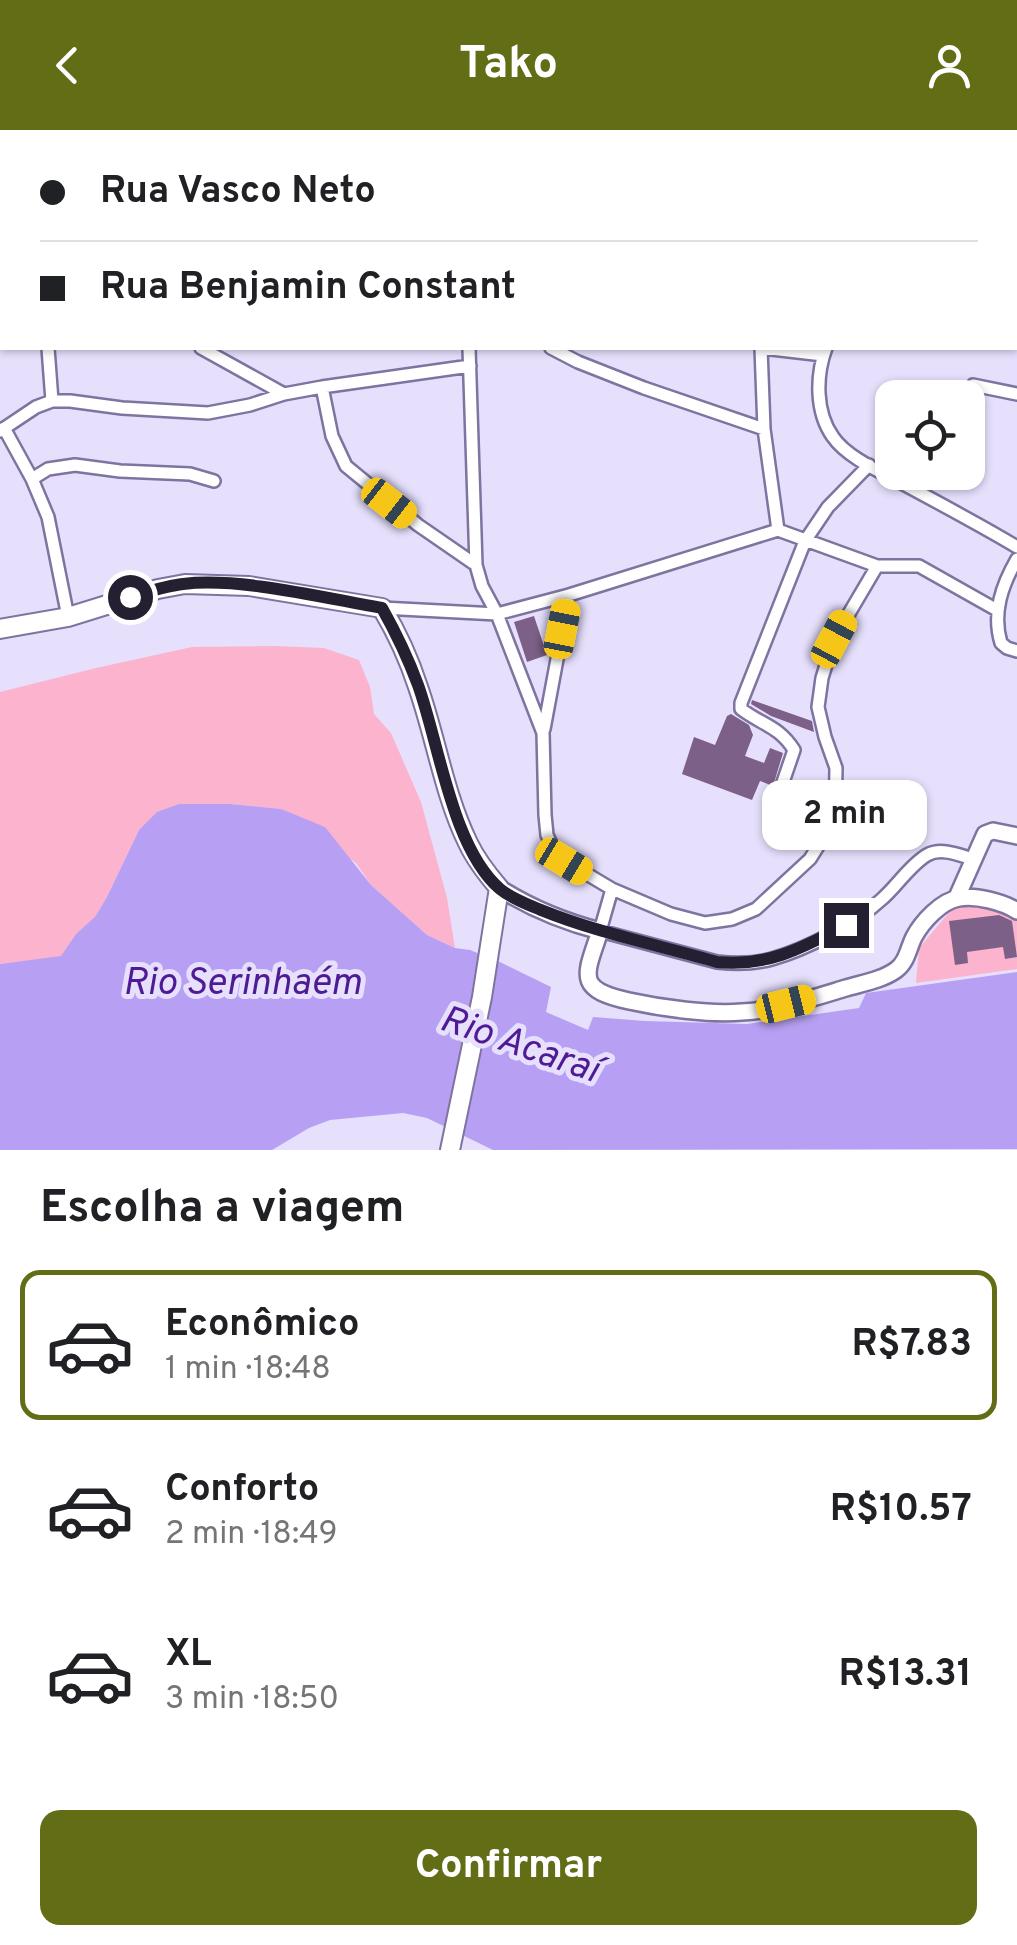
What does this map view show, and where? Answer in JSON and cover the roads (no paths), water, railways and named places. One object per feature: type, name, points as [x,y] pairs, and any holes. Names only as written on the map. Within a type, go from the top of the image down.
[{"type":"main road","points":[[0,629],[68,617],[158,588],[185,584],[249,586],[382,608],[398,635],[418,686],[467,841],[499,888],[482,997],[450,1150]]},
{"type":"street","points":[[48,350],[52,401]]},
{"type":"street","points":[[205,350],[284,394]]},
{"type":"street","points":[[470,350],[476,565],[543,733]]},
{"type":"street","points":[[556,350],[705,411],[764,429]]},
{"type":"street","points":[[578,362],[580,350]]},
{"type":"street","points":[[762,350],[764,429],[778,530]]},
{"type":"street","points":[[794,350],[825,352],[819,390],[824,421],[839,444],[868,465],[1017,548]]},
{"type":"street","points":[[68,617],[48,517],[32,479],[2,430],[36,407],[52,401],[70,401],[138,410],[208,413],[322,386],[470,366]]},
{"type":"street","points":[[322,386],[332,436],[346,466],[418,526],[476,565]]},
{"type":"street","points":[[985,387],[1017,394]]},
{"type":"street","points":[[32,479],[48,470],[75,464],[120,471],[190,474],[214,481]]},
{"type":"street","points":[[782,785],[794,750],[771,725],[746,713],[741,703],[806,541],[828,506],[868,465]]},
{"type":"street","points":[[382,608],[496,614],[778,530],[878,566],[918,566],[997,610]]},
{"type":"street","points":[[1017,559],[1007,576],[997,610],[1001,643],[1017,651]]},
{"type":"street","points":[[568,595],[543,733],[545,816],[553,848],[564,861],[612,889],[705,924],[732,920],[756,909],[810,859],[835,819],[836,768],[818,707],[822,678],[834,639],[878,566]]},
{"type":"street","points":[[957,898],[982,838],[989,832],[1017,836]]},
{"type":"street","points":[[499,888],[583,927],[717,962],[758,962],[816,941],[866,913],[930,853],[945,852],[973,859]]},
{"type":"street","points":[[612,889],[587,969],[595,990],[647,1005],[708,1011],[742,1012],[882,977],[899,968],[923,924],[937,909],[957,898],[985,900],[1017,911]]},
{"type":"water","name":"Rio Serinhaém","points":[[179,804],[281,809],[325,827],[371,885],[427,935],[500,962],[551,987],[546,1012],[588,1030],[593,1017],[747,1024],[859,1008],[866,993],[1017,972],[1017,1149],[493,1150],[427,1118],[403,1113],[330,1120],[272,1150],[0,1150],[0,964],[61,956],[76,934],[95,917],[139,830],[157,812]]},
{"type":"water label","name":"Rio Acaraí","points":[[520,1043]]}]
